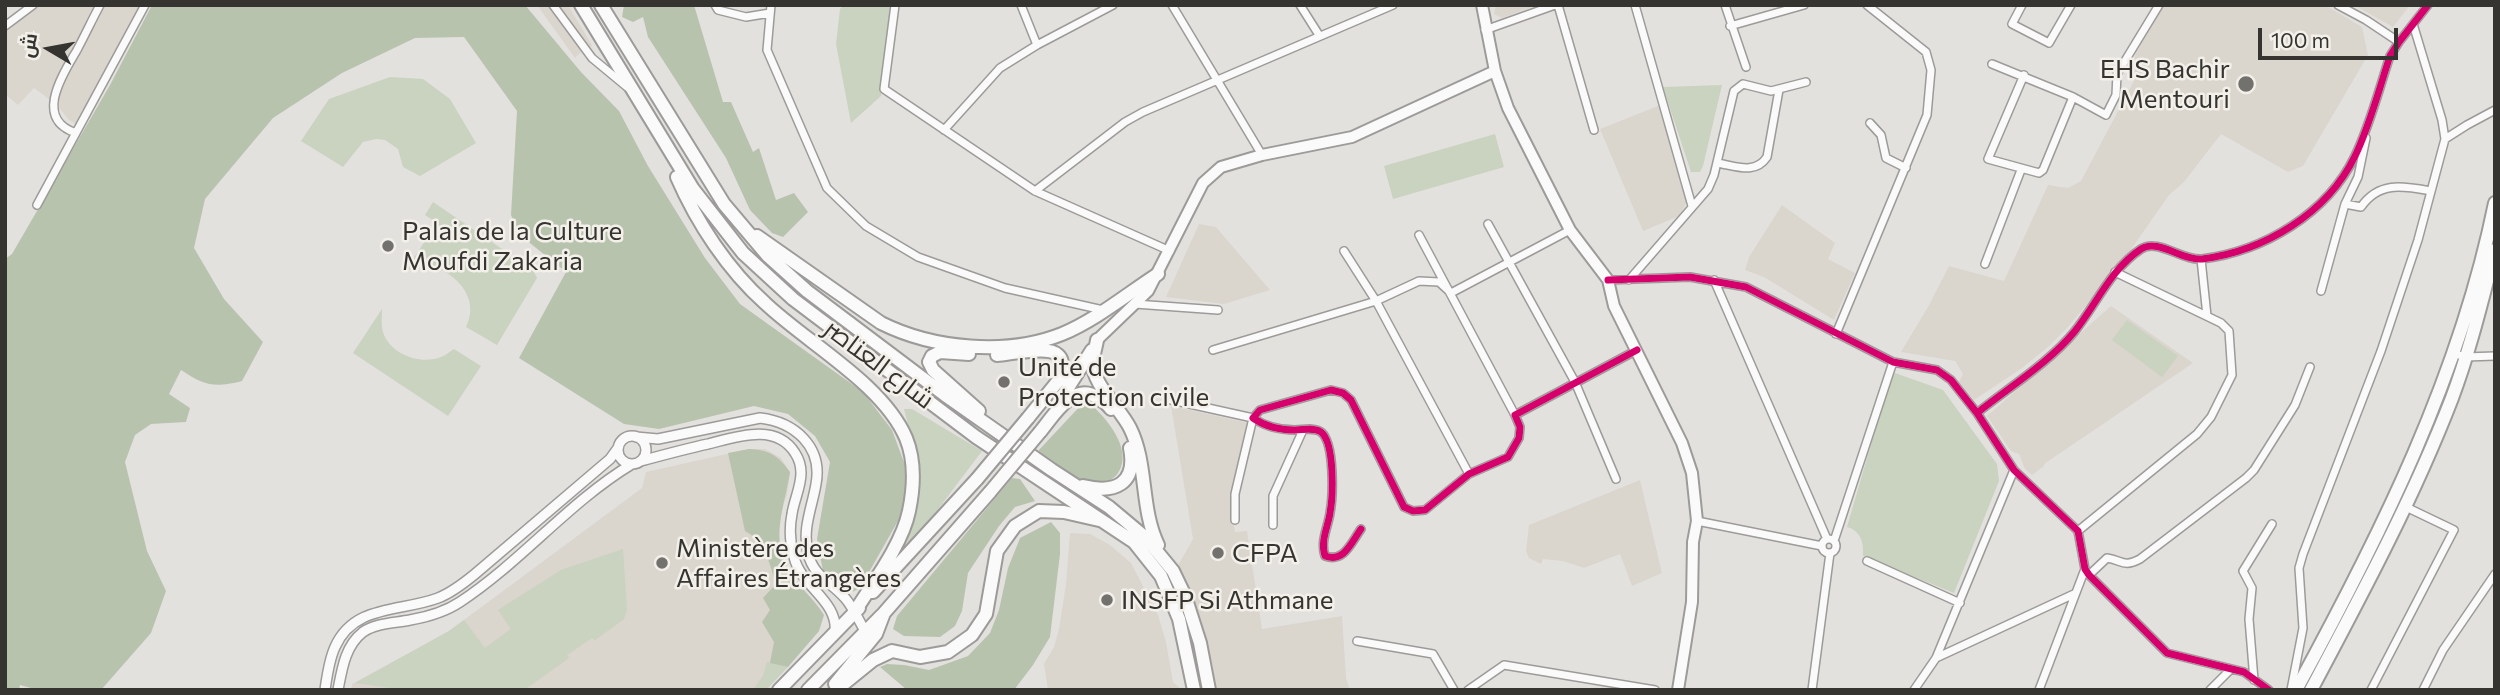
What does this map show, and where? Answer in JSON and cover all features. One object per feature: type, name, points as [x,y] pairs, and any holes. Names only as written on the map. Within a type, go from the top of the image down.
[{"type":"main road","name":"شارع العناصر","points":[[581,5],[693,189],[743,253],[793,299],[976,437],[1133,542],[1161,576],[1180,619],[1194,690]]},
{"type":"main road","points":[[601,5],[706,177],[740,224],[768,256],[807,291],[945,394],[1109,507],[1146,538],[1167,564]]},
{"type":"main road","points":[[1482,5],[1495,71],[1508,108],[1570,230],[1608,280],[1614,306],[1682,443],[1692,473],[1697,522],[1693,542],[1692,602],[1678,690]]},
{"type":"main road","points":[[779,690],[834,635],[977,479],[1062,376],[1148,291],[1203,183],[1221,167],[1262,155],[1352,137],[1495,71]]},
{"type":"main road","points":[[663,143],[692,208],[713,241],[740,275],[762,301],[855,376],[889,409],[906,438],[914,471],[909,513],[894,549],[854,613]]},
{"type":"main road","points":[[2311,690],[2406,507],[2448,407],[2495,203]]},
{"type":"main road","points":[[740,224],[881,323],[929,342],[975,347],[1002,347],[1062,334],[1103,310],[1161,269]]},
{"type":"main road","points":[[2294,690],[2396,496],[2459,355],[2495,250]]},
{"type":"main road","points":[[1040,432],[1097,340]]},
{"type":"main road","points":[[1097,340],[1092,364],[1097,380],[1130,428],[1139,456],[1148,521],[1185,596],[1200,643],[1209,690]]},
{"type":"main road","points":[[1002,433],[933,370],[929,362],[932,355],[940,352],[992,355],[1046,350],[1059,355],[1063,363],[1062,376]]},
{"type":"main road","points":[[808,690],[884,613],[1066,401],[1079,393],[1091,393],[1108,405],[1129,443],[1132,461],[1128,477],[1117,486],[1102,491],[1073,483]]},
{"type":"main road","points":[[836,690],[873,660],[892,651],[920,657],[948,652],[972,635],[986,614],[998,551],[1015,526],[1039,511],[1064,512],[1103,520]]},
{"type":"main road","points":[[831,690],[876,634],[884,613]]},
{"type":"street","points":[[5,26],[33,5]]},
{"type":"street","points":[[76,132],[62,127],[56,119],[54,98],[63,74],[100,5]]},
{"type":"street","points":[[37,205],[145,5]]},
{"type":"street","points":[[552,5],[592,58],[632,92]]},
{"type":"street","points":[[715,5],[718,10],[746,17],[771,9],[767,50],[827,188],[866,226],[918,257],[993,284],[1041,298],[1103,310]]},
{"type":"street","points":[[895,5],[884,89],[1035,191],[1170,251]]},
{"type":"street","points":[[1021,5],[1037,45]]},
{"type":"street","points":[[944,130],[1000,68],[1113,5]]},
{"type":"street","points":[[1172,5],[1262,155]]},
{"type":"street","points":[[1300,5],[1319,35]]},
{"type":"street","points":[[1485,30],[1557,5],[1594,130]]},
{"type":"street","points":[[1635,5],[1692,206]]},
{"type":"street","points":[[1724,5],[1746,67]]},
{"type":"street","points":[[1730,26],[1804,5]]},
{"type":"street","points":[[1836,334],[1927,115],[1931,71],[1926,52],[1867,5]]},
{"type":"street","points":[[2022,5],[2012,24],[2049,43],[2071,5]]},
{"type":"street","points":[[2338,5],[2366,19],[2399,42]]},
{"type":"street","points":[[1977,413],[2059,348],[2074,332],[2115,272],[2148,245],[2190,259],[2201,259],[2255,246],[2282,233],[2304,216],[2336,185],[2348,169],[2356,155],[2390,56],[2428,5]]},
{"type":"street","points":[[1035,191],[1125,122],[1143,112],[1391,6]]},
{"type":"street","points":[[1992,64],[2024,75],[2106,115],[2116,94],[2118,74],[2158,6]]},
{"type":"street","points":[[2294,690],[2302,628],[2300,568],[2303,554],[2381,351],[2445,139],[2442,120],[2413,24]]},
{"type":"street","points":[[2024,75],[1988,159],[2039,173],[2043,170],[2073,97]]},
{"type":"street","points":[[1629,281],[1707,189],[1717,163],[1734,91],[1743,84],[1771,91],[1806,82]]},
{"type":"street","points":[[1717,163],[1751,169],[1763,163],[1767,157],[1779,90]]},
{"type":"street","points":[[2445,139],[2495,110]]},
{"type":"street","points":[[2321,291],[2345,204],[2358,177],[2369,118]]},
{"type":"street","points":[[1870,122],[1881,135],[1886,158],[1906,168]]},
{"type":"street","points":[[1985,264],[2021,170]]},
{"type":"street","points":[[2345,204],[2361,207],[2367,198],[2378,190],[2396,185],[2431,191]]},
{"type":"street","points":[[1488,224],[1575,382],[1616,479]]},
{"type":"street","points":[[1451,293],[1570,230]]},
{"type":"street","points":[[1235,520],[1234,494],[1253,418],[1260,410],[1331,390],[1343,393],[1351,400],[1405,507],[1413,511],[1425,510],[1469,474],[1508,457],[1519,438],[1520,427],[1419,236]]},
{"type":"street","points":[[1344,251],[1376,301],[1469,474]]},
{"type":"street","points":[[2201,259],[2207,316]]},
{"type":"street","points":[[2078,531],[2185,446],[2210,417],[2232,374],[2229,331],[2221,323],[2115,272]]},
{"type":"street","points":[[1608,280],[1690,277],[1714,280],[1761,293],[1894,362],[1937,370],[1951,380],[1977,413],[2014,470],[2078,531],[2087,572],[2167,653],[2244,672],[2269,690]]},
{"type":"street","points":[[1714,280],[1828,542],[1835,549],[1830,553],[1812,690]]},
{"type":"street","points":[[1213,350],[1376,301],[1419,281],[1439,282],[1451,293]]},
{"type":"street","points":[[1135,304],[1218,310]]},
{"type":"street","points":[[1515,415],[1637,350]]},
{"type":"street","points":[[2459,355],[2495,356]]},
{"type":"street","points":[[1830,553],[1826,552],[1828,542],[1894,362]]},
{"type":"street","points":[[2039,690],[2074,594],[2087,572],[2107,558],[2122,564],[2140,559],[2246,478],[2254,470],[2295,405],[2310,367]]},
{"type":"street","points":[[1167,399],[1253,418],[1273,428],[1312,429],[1321,432],[1326,438],[1330,453],[1333,493],[1322,547],[1325,556],[1334,559],[1341,557],[1361,529]]},
{"type":"street","points":[[325,690],[336,645],[352,623],[372,613],[440,597],[475,575],[610,459],[624,439],[658,439],[760,418],[790,425],[803,437],[812,452],[817,482],[807,520],[806,536],[813,567],[824,581],[846,599],[865,631]]},
{"type":"street","points":[[1273,525],[1273,496],[1303,430]]},
{"type":"street","points":[[618,448],[622,460],[636,463],[746,435],[771,435],[791,446],[802,469],[792,514],[791,544],[798,572],[833,615],[834,635]]},
{"type":"street","points":[[338,690],[347,652],[365,631],[429,616],[458,603],[600,486],[636,463],[645,454],[645,446],[636,437]]},
{"type":"street","points":[[1914,690],[1936,659],[2014,470]]},
{"type":"street","points":[[2371,690],[2454,530],[2406,507]]},
{"type":"street","points":[[1697,522],[1828,542]]},
{"type":"street","points":[[2254,680],[2249,619],[2252,588],[2243,571],[2273,524]]},
{"type":"street","points":[[1867,561],[1959,603]]},
{"type":"street","points":[[2423,690],[2443,650],[2495,574]]},
{"type":"street","points":[[1936,659],[2074,594]]},
{"type":"street","points":[[1357,641],[1433,654],[1454,690]]},
{"type":"street","points":[[1468,690],[1504,665],[1655,690]]},
{"type":"street","points":[[2429,690],[2434,667]]},
{"type":"street","points":[[2210,690],[2231,669]]},
{"type":"shaded area","points":[[39,5],[148,5],[81,127],[69,120],[57,105],[34,88],[18,105],[5,94],[5,31]]},
{"type":"shaded area","points":[[537,5],[568,5],[592,45],[589,51],[581,52],[575,58]]},
{"type":"shaded area","points":[[1496,5],[1537,5],[1502,18],[1494,14]]},
{"type":"shaded area","points":[[2164,5],[2325,5],[2362,27],[2368,55],[2303,166],[2288,172],[2221,134],[2184,182],[2169,195],[2123,261],[2068,327],[2022,368],[1974,400],[1959,382],[1963,374],[1955,361],[1901,352],[1949,266],[2004,281],[2048,185],[2068,188],[2081,181],[2135,79],[2132,68],[2136,53]]},
{"type":"shaded area","points":[[2354,5],[2410,5],[2393,27]]},
{"type":"shaded area","points":[[1663,104],[1689,198],[1679,216],[1643,231],[1600,129]]},
{"type":"shaded area","points":[[1782,205],[1835,243],[1828,259],[1855,273],[1834,320],[1764,277],[1745,270],[1749,257]]},
{"type":"shaded area","points":[[1199,224],[1216,227],[1270,290],[1224,304],[1166,297]]},
{"type":"shaded area","points":[[2111,306],[2193,363],[2044,464],[2032,475],[2025,469],[2019,454],[2011,451],[1987,416]]},
{"type":"shaded area","name":"CFPA","points":[[1171,406],[1249,423],[1230,498],[1235,532],[1247,531],[1262,629],[1342,616],[1346,678],[1350,690],[1216,690],[1198,612],[1188,585],[1177,567],[1193,539]]},
{"type":"shaded area","name":"Ministère des Affaires Étrangères","points":[[749,449],[765,449],[781,458],[790,472],[787,495],[780,513],[778,533],[781,555],[789,571],[824,615],[819,631],[766,690],[351,690],[352,684],[449,631],[642,488],[646,472]]},
{"type":"shaded area","points":[[1640,480],[1662,573],[1632,586],[1620,554],[1584,568],[1563,561],[1543,559],[1541,564],[1529,558],[1526,551],[1529,525]]},
{"type":"shaded area","name":"INSFP Si Athmane","points":[[1070,533],[1090,534],[1110,545],[1131,563],[1158,615],[1173,682],[1182,690],[1048,690],[1044,664],[1054,647],[1059,629]]},
{"type":"green space","points":[[152,5],[525,5],[581,72],[619,111],[648,166],[705,258],[740,304],[863,392],[892,430],[908,473],[903,512],[860,588],[850,593],[823,571],[817,539],[830,462],[815,436],[788,414],[754,406],[659,429],[624,424],[519,358],[566,272],[520,235],[511,215],[517,111],[464,37],[415,38],[342,73],[273,118],[205,199],[194,248],[224,299],[263,342],[242,381],[210,384],[181,370],[169,394],[190,408],[186,422],[151,424],[135,435],[125,462],[147,551],[166,591],[151,633],[101,690],[38,690],[20,685],[19,690],[5,690],[5,259],[12,254],[110,85]]},
{"type":"green space","points":[[624,5],[694,5],[723,102],[731,102],[753,152],[759,148],[776,200],[794,193],[808,212],[783,237],[772,233],[750,210],[726,158],[648,37],[643,17],[633,22],[622,17]]},
{"type":"green space","points":[[843,5],[890,5],[881,96],[851,123],[836,44],[840,9]]},
{"type":"green space","points":[[390,77],[423,79],[450,99],[476,143],[420,176],[403,167],[398,149],[385,140],[363,142],[343,167],[301,141],[329,99]]},
{"type":"green space","points":[[1722,85],[1703,166],[1700,172],[1691,172],[1663,87]]},
{"type":"green space","points":[[1495,134],[1504,167],[1393,199],[1384,166]]},
{"type":"green space","points":[[433,202],[533,270],[537,278],[497,345],[466,327],[470,305],[462,286],[454,278],[424,264],[405,271],[437,223],[425,215]]},
{"type":"green space","points":[[382,309],[382,329],[386,339],[397,350],[411,357],[427,360],[440,358],[454,349],[481,366],[448,416],[353,353]]},
{"type":"green space","points":[[2127,320],[2178,356],[2162,377],[2112,340]]},
{"type":"green space","points":[[1895,373],[1943,390],[1997,464],[1999,481],[1954,593],[1863,556],[1861,538],[1856,531],[1847,527],[1891,376]]},
{"type":"green space","points":[[1089,403],[1110,425],[1123,454],[1118,473],[1103,483],[1083,481],[1038,451],[1082,404]]},
{"type":"green space","points":[[904,409],[912,409],[982,451],[902,557],[914,519],[919,468]]},
{"type":"green space","points":[[749,449],[772,454],[790,472],[780,522],[780,547],[790,572],[824,615],[819,631],[788,667],[770,663],[774,642],[762,622],[770,610],[763,598],[776,584],[762,547],[745,531],[728,453]]},
{"type":"green space","points":[[1012,478],[1020,479],[1035,501],[1015,507],[968,573],[962,611],[955,626],[940,637],[904,636],[893,629],[897,616]]},
{"type":"green space","points":[[1051,522],[1060,533],[1060,554],[1050,637],[1014,690],[907,690],[880,667],[887,664],[904,665],[929,670],[968,656],[990,633],[999,610],[1008,568],[1020,538]]},
{"type":"green space","points":[[623,549],[627,610],[624,619],[595,640],[592,638],[567,655],[569,658],[524,690],[405,690],[355,683],[464,620],[485,648],[511,629],[498,610],[561,570]]},
{"type":"green space","points":[[767,662],[788,667],[766,690],[753,690],[763,676]]},
{"type":"cycle path","points":[[1977,413],[2065,342],[2121,266],[2141,249],[2155,246],[2194,259],[2225,255],[2270,238],[2311,212],[2343,177],[2355,156],[2390,56],[2428,5]]},
{"type":"cycle path","points":[[1608,280],[1690,277],[1746,287],[1893,362],[1937,370],[1951,380],[1977,413],[2014,470],[2078,531],[2085,569],[2089,575],[2167,653],[2244,672],[2269,690]]},
{"type":"cycle path","points":[[1361,529],[1342,554],[1337,557],[1325,556],[1324,539],[1332,495],[1331,458],[1326,438],[1315,430],[1284,429],[1263,424],[1253,418],[1260,410],[1331,390],[1343,393],[1351,400],[1404,507],[1413,511],[1425,510],[1469,474],[1508,457],[1519,438],[1520,427],[1515,415],[1637,350]]},
{"type":"place","name":"EHS Bachir Mentouri","points":[[2246,84]]},
{"type":"place","name":"Palais de la Culture Moufdi Zakaria","points":[[388,246]]},
{"type":"place","name":"Unité de Protection civile","points":[[1004,382]]},
{"type":"place","name":"CFPA","points":[[1218,553]]},
{"type":"place","name":"Ministère des Affaires Étrangères","points":[[662,563]]},
{"type":"place","name":"INSFP Si Athmane","points":[[1107,600]]}]
